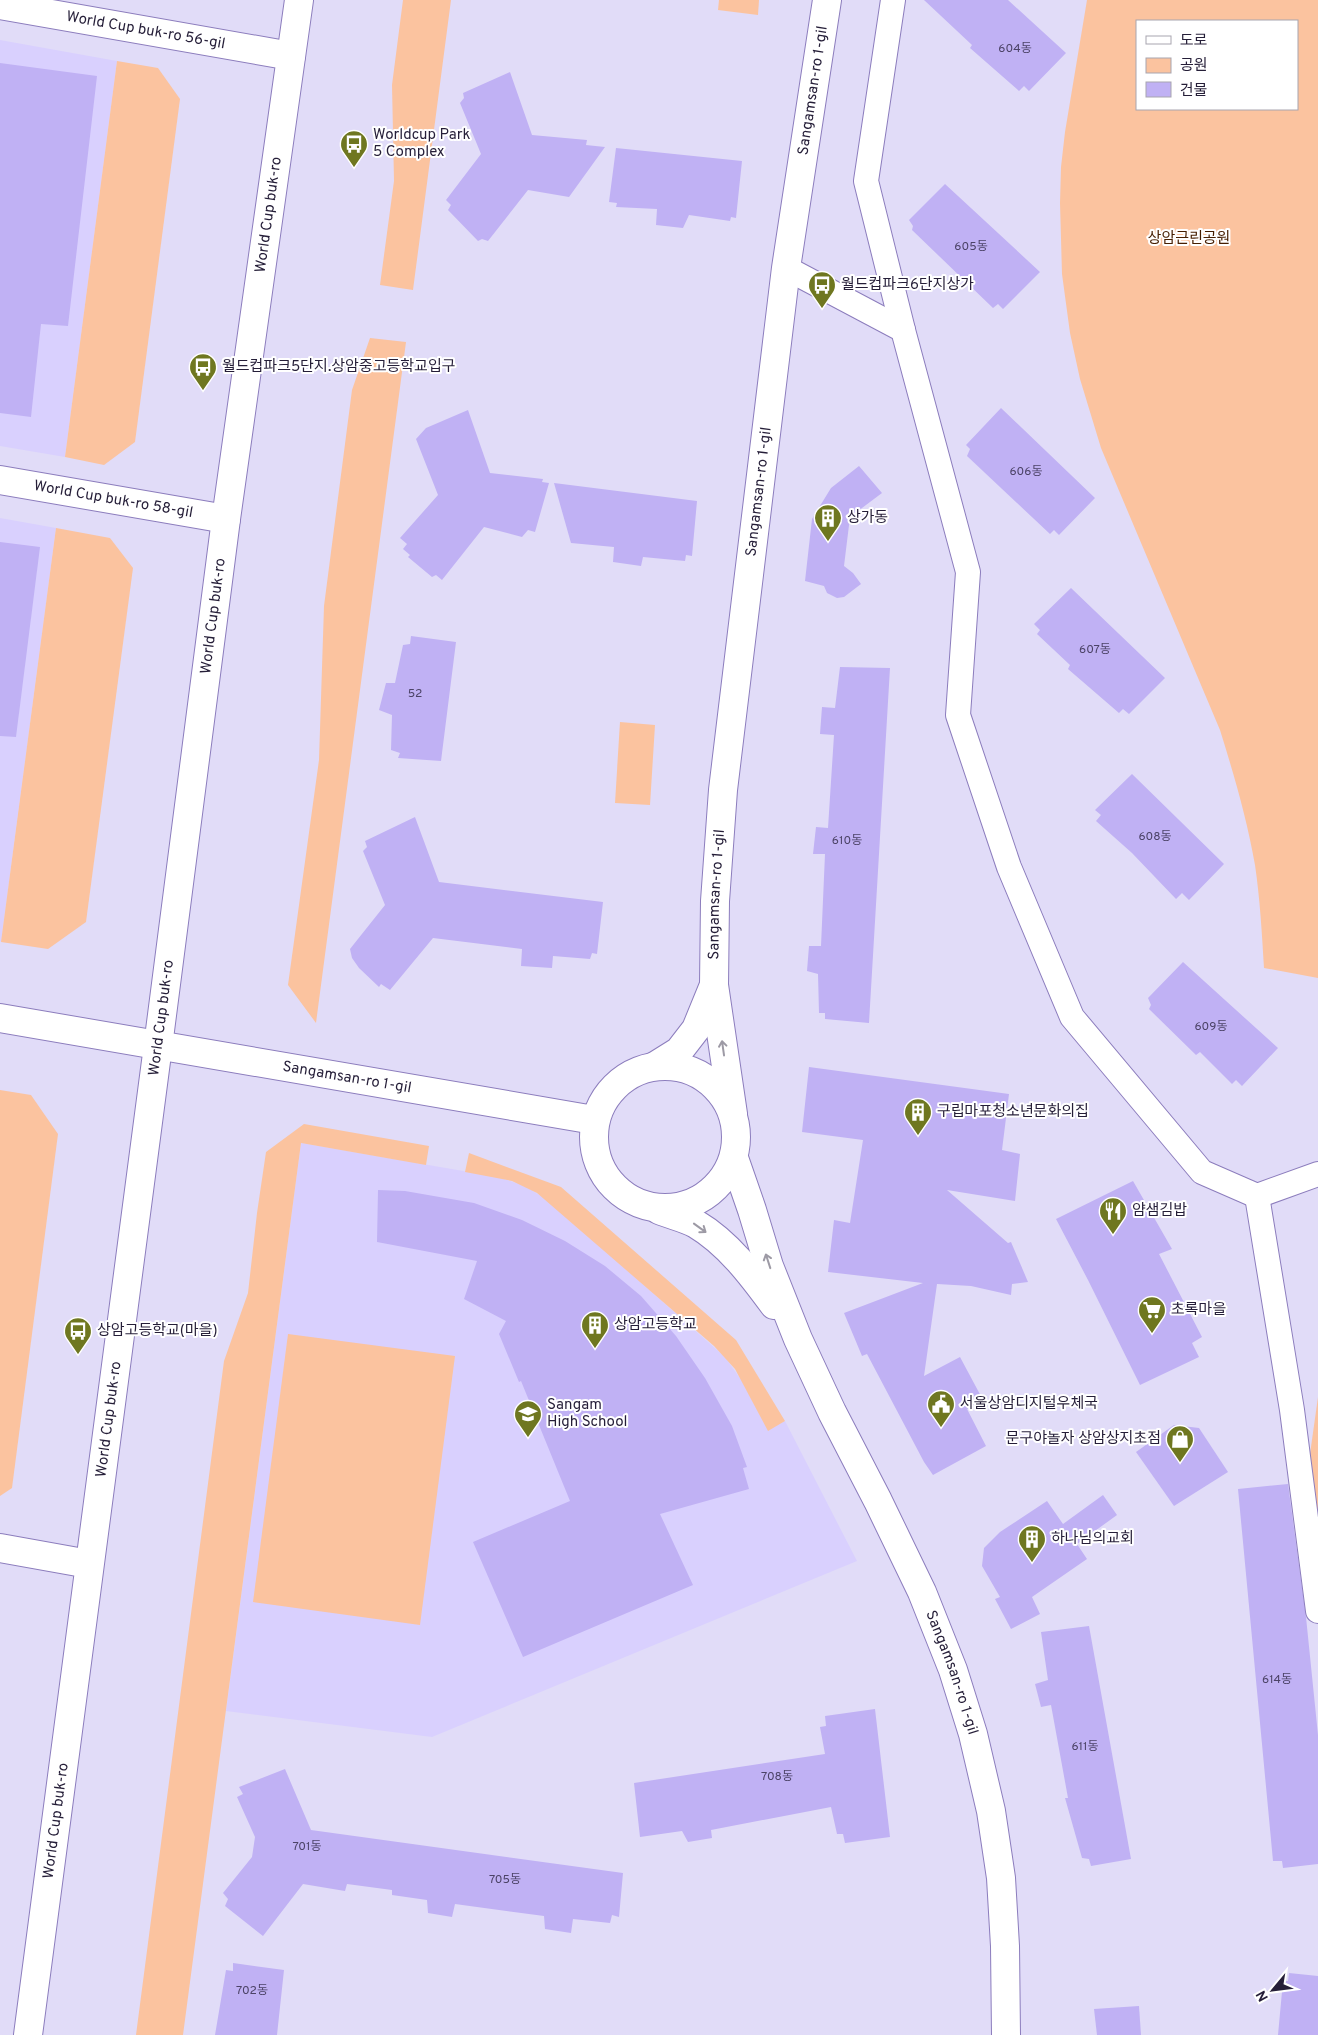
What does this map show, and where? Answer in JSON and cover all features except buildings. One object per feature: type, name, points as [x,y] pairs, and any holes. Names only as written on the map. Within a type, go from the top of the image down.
[{"type":"street","name":"World Cup buk-ro","points":[[28,2035],[88,1564],[158,1046],[226,519],[299,0]]},
{"type":"street","name":"Sangamsan-ro 1-gil","points":[[714,986],[715,901],[722,790],[786,268],[827,0]]},
{"type":"street","points":[[893,0],[866,181],[968,572],[958,714],[1009,867],[1072,1017],[1202,1172],[1257,1196],[1318,1174]]},
{"type":"street","name":"World Cup buk-ro 56-gil","points":[[0,5],[291,56]]},
{"type":"street","points":[[786,268],[904,330]]},
{"type":"street","name":"World Cup buk-ro 58-gil","points":[[0,480],[226,519]]},
{"type":"street","points":[[655,1066],[679,1051],[696,1029],[714,986]]},
{"type":"street","points":[[656,1209],[686,1206],[708,1195],[725,1177],[734,1158],[737,1133],[714,986]]},
{"type":"street","name":"Sangamsan-ro 1-gil","points":[[0,1018],[594,1120]]},
{"type":"street","points":[[733,1114],[716,1087],[696,1073],[672,1065],[655,1066],[632,1073],[606,1095],[594,1120],[593,1145],[597,1162],[610,1184],[630,1200],[695,1224],[722,1245],[754,1277],[798,1339]]},
{"type":"street","points":[[734,1158],[769,1266],[798,1339]]},
{"type":"street","points":[[1257,1196],[1292,1410],[1318,1611]]},
{"type":"street","name":"Sangamsan-ro 1-gil","points":[[798,1339],[832,1412],[922,1592],[953,1670],[973,1734],[991,1811],[1001,1878],[1005,1946],[1006,2035]]},
{"type":"street","points":[[0,1548],[88,1564]]},
{"type":"shaded area","points":[[0,40],[117,61],[65,457],[0,446]]},
{"type":"shaded area","points":[[0,518],[56,528],[1,942],[0,941]]},
{"type":"shaded area","name":"Sangam High School","points":[[301,1143],[498,1177],[525,1186],[549,1201],[725,1357],[742,1381],[768,1430],[785,1421],[857,1561],[432,1737],[226,1711]]},
{"type":"green space","points":[[403,0],[451,0],[413,290],[380,285],[394,181],[392,85]]},
{"type":"green space","points":[[719,0],[759,0],[758,15],[718,10]]},
{"type":"green space","name":"상암근린공원","points":[[1087,0],[1318,0],[1318,978],[1264,968],[1260,904],[1255,865],[1240,797],[1220,730],[1101,448],[1080,379],[1070,333],[1062,274],[1061,167]]},
{"type":"green space","points":[[117,61],[158,68],[180,99],[135,442],[104,465],[65,457]]},
{"type":"green space","points":[[370,338],[406,342],[316,1023],[288,985],[319,760],[324,606],[352,390]]},
{"type":"green space","points":[[56,528],[110,538],[133,568],[86,922],[48,949],[1,942]]},
{"type":"green space","points":[[620,722],[655,725],[650,805],[615,803]]},
{"type":"green space","points":[[0,1090],[31,1095],[58,1134],[12,1488],[0,1496]]},
{"type":"green space","points":[[304,1124],[429,1146],[426,1165],[301,1143],[183,2035],[136,2035],[224,1361],[248,1293],[266,1152]]},
{"type":"green space","points":[[469,1153],[561,1187],[736,1340],[785,1421],[768,1431],[735,1369],[714,1346],[537,1193],[512,1181],[465,1172]]},
{"type":"green space","points":[[288,1334],[455,1356],[420,1625],[253,1602]]},
{"type":"green space","points":[[1318,1397],[1318,1513],[1309,1461]]},
{"type":"place","name":"Worldcup Park 5 Complex","points":[[354,168]]},
{"type":"place","name":"월드컵파크6단지상가","points":[[822,309]]},
{"type":"place","name":"월드컵파크5단지.상암중고등학교입구","points":[[203,391]]},
{"type":"place","name":"상가동","points":[[828,542]]},
{"type":"place","name":"구립마포청소년문화의집","points":[[918,1136]]},
{"type":"place","name":"얌샘김밥","points":[[1113,1235]]},
{"type":"place","name":"초록마을","points":[[1152,1334]]},
{"type":"place","name":"상암고등학교","points":[[595,1349]]},
{"type":"place","name":"상암고등학교(마을)","points":[[78,1355]]},
{"type":"place","name":"서울상암디지털우체국","points":[[941,1428]]},
{"type":"place","name":"Sangam High School","points":[[528,1438]]},
{"type":"place","name":"문구야놀자 상암상지초점","points":[[1180,1463]]},
{"type":"place","name":"하나님의교회","points":[[1032,1563]]}]
